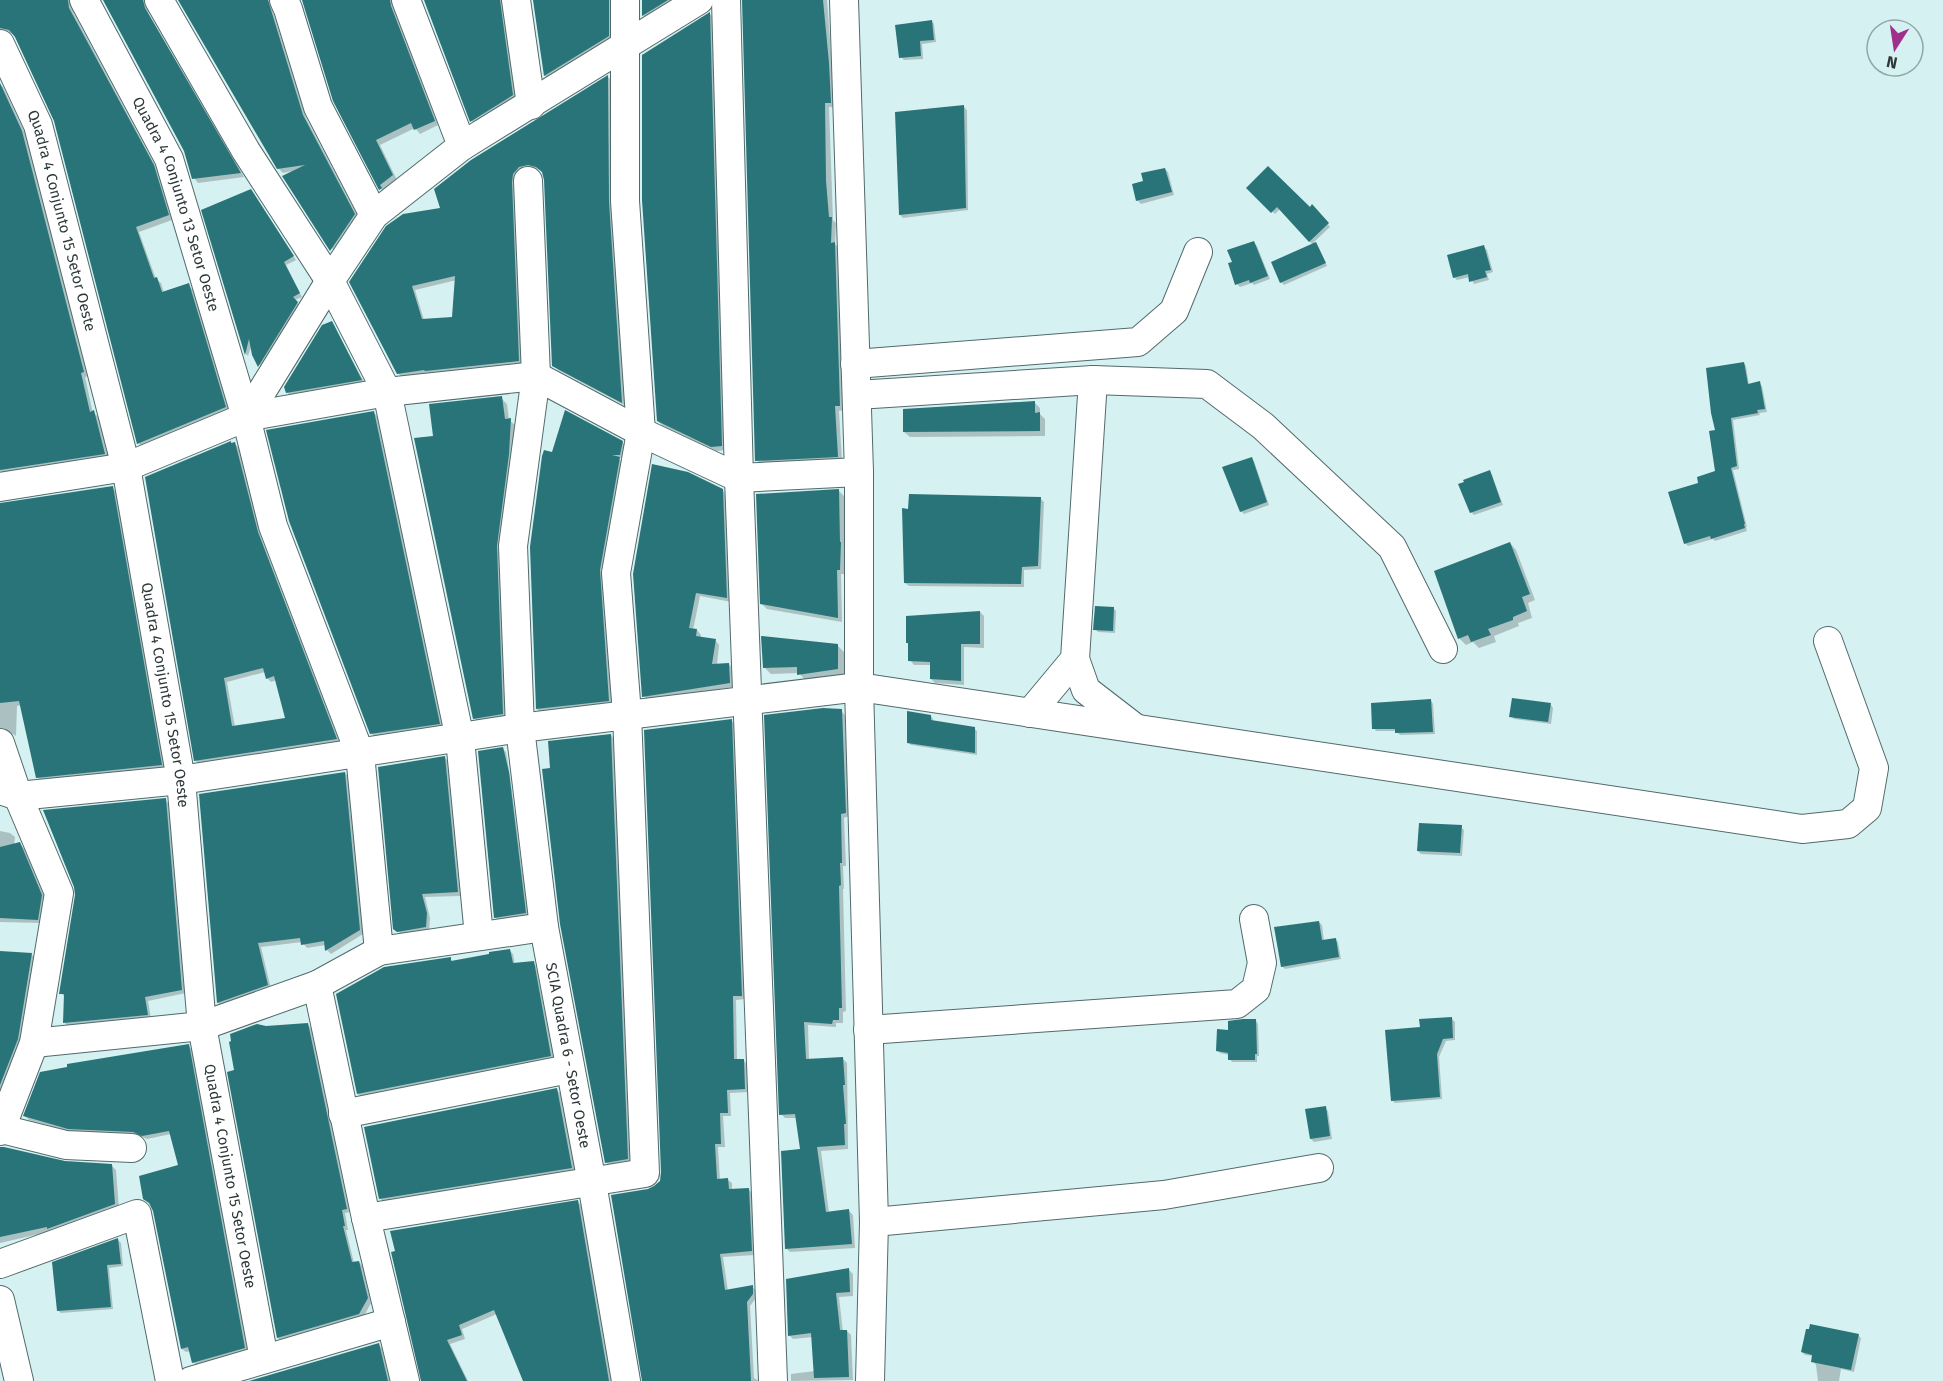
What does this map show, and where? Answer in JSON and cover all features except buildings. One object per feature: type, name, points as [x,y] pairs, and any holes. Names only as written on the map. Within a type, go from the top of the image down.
[{"type":"street","name":"Quadra 4 Conjunto 13 Setor Oeste","points":[[84,0],[168,159],[246,417],[273,526],[360,754],[379,951]]},
{"type":"street","points":[[159,0],[246,151],[330,280],[387,392],[460,739],[479,936]]},
{"type":"street","points":[[284,0],[318,107],[374,215]]},
{"type":"street","points":[[406,0],[462,146]]},
{"type":"street","points":[[516,0],[531,105]]},
{"type":"street","points":[[366,1218],[645,1173],[627,714],[616,573],[641,432],[625,201],[625,0]]},
{"type":"street","points":[[246,417],[330,280],[374,215],[462,146],[699,0]]},
{"type":"street","points":[[726,0],[738,478],[772,1381]]},
{"type":"street","points":[[844,0],[859,472],[859,687],[874,1222],[870,1381]]},
{"type":"street","name":"Quadra 4 Conjunto 15 Setor Oeste","points":[[0,44],[38,124],[126,467],[181,780],[202,1026],[264,1359]]},
{"type":"street","name":"SCIA Quadra 6 - Setor Oeste","points":[[528,181],[536,376],[513,546],[520,728],[544,927],[626,1381]]},
{"type":"street","points":[[855,364],[1138,342],[1174,311],[1198,252]]},
{"type":"street","points":[[0,487],[126,467],[246,417],[387,392],[536,376],[641,432],[738,478],[859,472]]},
{"type":"street","points":[[856,395],[1093,380],[1207,384],[1263,426],[1392,547],[1443,649]]},
{"type":"street","points":[[1093,380],[1075,659],[1086,690],[1136,729]]},
{"type":"street","points":[[9,793],[181,780],[520,728],[859,687],[1802,829],[1848,824],[1867,808],[1874,768],[1828,641]]},
{"type":"street","points":[[1030,713],[1075,659]]},
{"type":"street","points":[[0,743],[9,793],[59,893],[34,1043],[1,1130],[66,1145],[132,1148]]},
{"type":"street","points":[[868,1030],[1237,1004],[1256,989],[1262,963],[1254,919]]},
{"type":"street","points":[[34,1043],[202,1026],[316,985],[379,951],[544,927]]},
{"type":"street","points":[[316,985],[366,1218],[405,1381]]},
{"type":"street","points":[[343,1114],[569,1069]]},
{"type":"street","points":[[874,1222],[1164,1196],[1319,1168]]},
{"type":"street","points":[[0,1264],[137,1214],[170,1381]]},
{"type":"street","points":[[0,1300],[19,1381]]},
{"type":"street","points":[[191,1381],[391,1322]]}]
